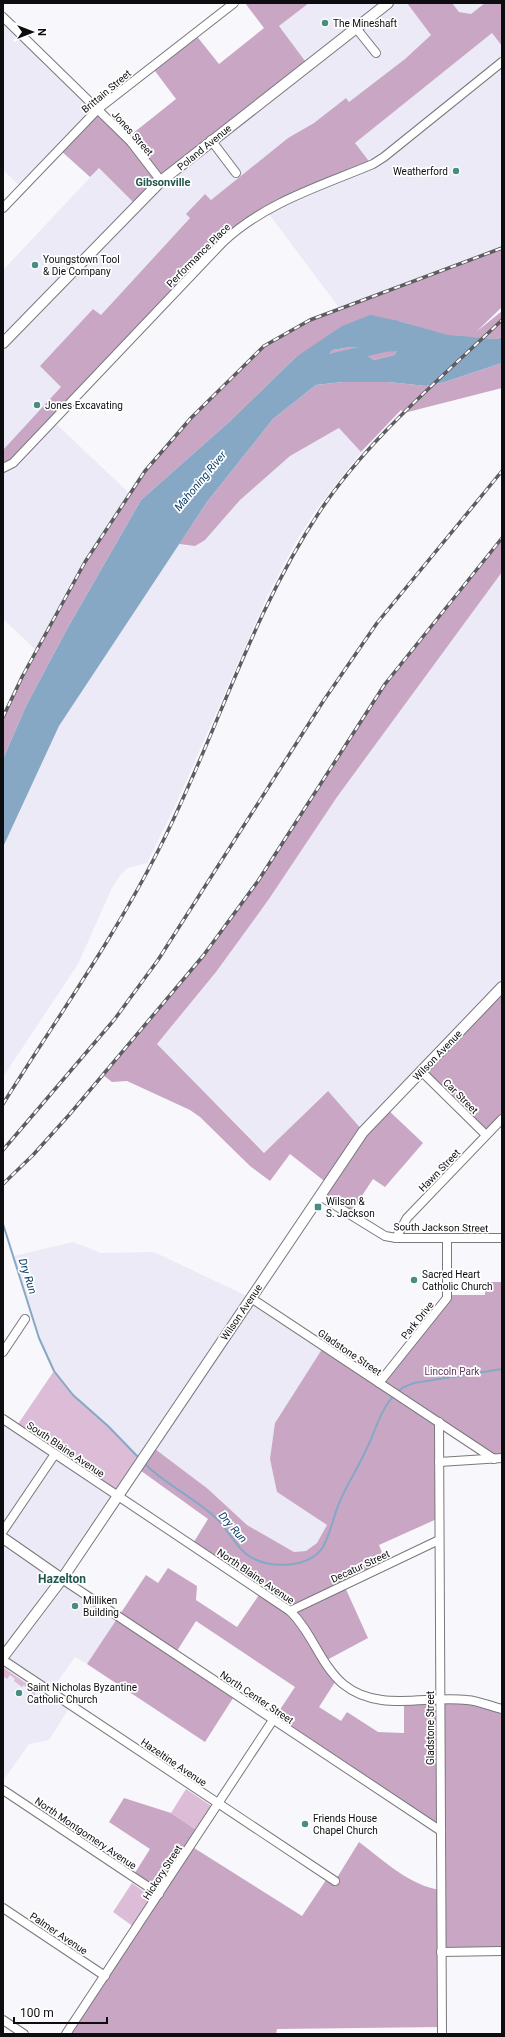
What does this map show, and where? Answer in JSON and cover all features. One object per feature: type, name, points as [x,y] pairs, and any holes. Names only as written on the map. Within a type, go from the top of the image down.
[{"type":"main road","name":"Poland Avenue","points":[[3,343],[161,181],[211,140],[388,3]]},
{"type":"main road","name":"Wilson Avenue","points":[[3,1658],[62,1579],[363,1132],[501,989]]},
{"type":"main road","points":[[3,1538],[62,1579]]},
{"type":"street","name":"Brittain Street","points":[[3,208],[98,109],[234,3]]},
{"type":"street","name":"Jones Street","points":[[3,17],[132,142],[161,181]]},
{"type":"street","points":[[356,28],[376,53]]},
{"type":"street","name":"Performance Place","points":[[3,468],[13,463],[201,265],[243,225],[278,204],[372,165],[384,158],[502,62]]},
{"type":"street","points":[[211,140],[236,173]]},
{"type":"street","name":"Car Street","points":[[422,1071],[486,1136]]},
{"type":"street","name":"Hawn Street","points":[[396,1238],[407,1218],[502,1119]]},
{"type":"street","name":"South Jackson Street","points":[[320,1196],[385,1236],[396,1238],[502,1238]]},
{"type":"street","name":"Park Drive","points":[[379,1383],[445,1301],[447,1238]]},
{"type":"street","name":"Gladstone Street","points":[[251,1298],[438,1422],[498,1458]]},
{"type":"street","points":[[3,1352],[25,1319]]},
{"type":"street","name":"South Blaine Avenue","points":[[3,1419],[118,1496]]},
{"type":"street","name":"Gladstone Street","points":[[438,1422],[442,2034]]},
{"type":"street","points":[[3,1531],[55,1454]]},
{"type":"street","points":[[439,1462],[498,1458]]},
{"type":"street","name":"North Blaine Avenue","points":[[118,1496],[290,1610],[302,1623],[330,1669],[350,1689],[369,1698],[386,1701],[467,1700],[502,1709]]},
{"type":"street","name":"Decatur Street","points":[[290,1610],[439,1540]]},
{"type":"street","name":"North Center Street","points":[[62,1579],[441,1831]]},
{"type":"street","name":"Hazeltine Avenue","points":[[3,1658],[218,1804],[335,1881]]},
{"type":"street","name":"Hickory Street","points":[[66,2034],[273,1720]]},
{"type":"street","name":"North Montgomery Avenue","points":[[3,1790],[159,1894]]},
{"type":"street","name":"Palmer Avenue","points":[[3,1908],[105,1976]]},
{"type":"street","points":[[441,1952],[502,1951]]},
{"type":"street","points":[[3,2020],[24,2034]]},
{"type":"shaded area","points":[[309,3],[407,3],[432,35],[405,59],[349,102],[346,98],[314,123],[288,138],[211,200],[205,194],[187,213],[190,218],[101,315],[93,309],[41,366],[62,387],[3,450],[3,343],[10,336],[3,329],[3,270],[99,168],[137,206],[308,65],[279,26]]},
{"type":"shaded area","points":[[452,3],[485,3],[471,14],[459,12]]},
{"type":"shaded area","points":[[3,19],[98,109],[22,188],[3,170]]},
{"type":"shaded area","points":[[492,33],[502,46],[502,248],[340,309],[266,210],[372,164],[355,143]]},
{"type":"shaded area","points":[[53,421],[130,494],[85,562],[36,650],[3,619],[3,468]]},
{"type":"shaded area","points":[[340,428],[361,452],[318,507],[295,543],[266,599],[177,802],[147,863],[128,868],[121,874],[112,888],[78,964],[3,1077],[3,847],[59,726],[179,544],[186,546],[205,540],[240,500],[290,456]]},
{"type":"shaded area","points":[[502,572],[502,987],[363,1132],[327,1091],[265,1153],[157,1044],[216,972],[269,899],[337,797]]},
{"type":"shaded area","points":[[73,1242],[101,1253],[154,1252],[251,1298],[324,1346],[275,1423],[277,1492],[327,1525],[317,1543],[306,1551],[294,1552],[247,1525],[208,1489],[141,1461],[108,1426],[73,1395],[48,1361],[39,1338],[14,1256]]},
{"type":"shaded area","points":[[54,1371],[73,1395],[108,1426],[141,1461],[118,1496],[16,1427]]},
{"type":"shaded area","points":[[3,1419],[118,1496],[62,1579],[119,1617],[87,1664],[75,1657],[51,1691],[71,1705],[49,1740],[29,1744],[3,1781]]},
{"type":"shaded area","points":[[4,1668],[37,1691],[29,1703],[27,1702],[30,1700],[32,1692],[24,1685],[22,1687],[14,1681],[15,1679],[10,1675],[7,1679],[3,1676]]},
{"type":"shaded area","points":[[186,1789],[213,1807],[198,1831],[171,1813]]},
{"type":"shaded area","points":[[132,1883],[153,1898],[134,1927],[113,1912]]},
{"type":"green space","points":[[245,3],[309,3],[279,26],[308,65],[137,206],[99,168],[90,177],[59,149],[98,109],[127,138],[176,99],[152,67],[195,34],[219,64],[264,28]]},
{"type":"green space","points":[[407,3],[452,3],[459,12],[471,14],[485,3],[502,3],[502,46],[492,33],[355,143],[372,165],[296,196],[243,225],[3,468],[3,450],[61,387],[40,366],[93,309],[101,315],[190,218],[186,214],[205,194],[211,200],[288,138],[314,123],[346,98],[349,102],[405,59],[431,35]]},
{"type":"green space","points":[[502,248],[502,307],[476,332],[502,311],[502,337],[497,339],[448,336],[399,321],[296,357],[229,422],[141,500],[67,629],[26,706],[3,759],[3,717],[36,650],[85,562],[145,471],[191,418],[264,346],[310,320]]},
{"type":"green space","points":[[350,347],[394,348],[397,351],[394,355],[374,360],[368,356],[336,357],[329,354],[333,350]]},
{"type":"green space","points":[[502,363],[502,388],[404,413],[401,410],[361,452],[339,428],[290,456],[240,500],[205,540],[195,546],[179,544],[207,502],[273,419],[316,385],[343,382],[388,382],[426,386],[445,382]]},
{"type":"green space","points":[[502,538],[502,572],[337,797],[269,899],[216,972],[157,1044],[264,1153],[328,1091],[363,1131],[386,1108],[423,1143],[385,1187],[373,1179],[350,1214],[320,1196],[328,1184],[290,1154],[270,1181],[250,1166],[200,1117],[190,1110],[127,1081],[112,1082],[103,1075],[203,956],[222,931],[290,832],[367,709],[384,685],[427,629]]},
{"type":"green space","points":[[502,987],[502,1119],[486,1135],[421,1071]]},
{"type":"green space","name":"Lincoln Park","points":[[485,1282],[502,1282],[502,1458],[494,1459],[439,1423],[439,1518],[379,1545],[387,1565],[344,1585],[368,1638],[325,1661],[337,1679],[319,1707],[341,1721],[347,1712],[378,1732],[404,1733],[404,1701],[457,1699],[502,1709],[502,1951],[441,1952],[442,2027],[277,2029],[276,2034],[66,2034],[159,1894],[133,1876],[150,1849],[109,1822],[124,1798],[171,1813],[198,1831],[191,1846],[302,1916],[328,1877],[335,1881],[359,1842],[408,1878],[430,1888],[441,1890],[441,1831],[273,1720],[295,1687],[196,1621],[175,1654],[235,1695],[205,1742],[87,1664],[146,1575],[158,1583],[168,1568],[197,1586],[196,1600],[237,1627],[261,1592],[192,1545],[208,1519],[137,1468],[151,1446],[208,1489],[247,1525],[294,1552],[306,1551],[317,1543],[327,1525],[277,1492],[270,1459],[275,1423],[324,1346],[379,1382],[447,1295],[485,1295]]},
{"type":"water","points":[[370,315],[399,321],[448,335],[497,339],[502,337],[502,363],[445,382],[426,386],[388,382],[343,382],[316,385],[273,419],[207,502],[59,726],[3,847],[3,759],[26,706],[67,629],[141,500],[229,422],[296,357],[342,326]],"holes":[[[350,347],[394,348],[397,351],[394,355],[374,360],[368,356],[336,357],[329,354],[333,350]]]},
{"type":"waterway","name":"Mahoning River","points":[[327,360],[387,346],[394,346]]},
{"type":"waterway","name":"Dry Run","points":[[3,1224],[39,1338],[54,1371],[73,1395],[108,1426],[139,1458]]},
{"type":"waterway","name":"Dry Run","points":[[397,1392],[414,1383],[502,1369]]},
{"type":"waterway","name":"Dry Run","points":[[145,1464],[153,1472],[208,1511],[217,1519],[240,1548],[249,1556],[266,1563],[285,1565],[295,1564],[313,1557],[323,1547],[344,1492],[369,1445],[381,1415],[394,1395]]},
{"type":"railway","points":[[3,717],[22,677],[85,562],[145,471],[191,418],[264,346],[310,320],[502,248]]},
{"type":"railway","points":[[3,1104],[84,979],[123,916],[141,883],[158,851],[198,766],[253,635],[273,593],[295,551],[320,511],[339,484],[383,434],[502,320]]},
{"type":"railway","points":[[3,1150],[114,1020],[158,960],[324,700],[377,623],[502,471]]},
{"type":"railway","points":[[3,1184],[33,1155],[69,1115],[203,956],[258,881],[385,684],[502,538]]},
{"type":"place","name":"The Mineshaft","points":[[325,23]]},
{"type":"place","name":"Weatherford","points":[[456,171]]},
{"type":"place","name":"Youngstown Tool & Die Company","points":[[35,265]]},
{"type":"place","name":"Jones Excavating","points":[[37,405]]},
{"type":"place","name":"Wilson & S. Jackson","points":[[318,1207]]},
{"type":"place","name":"Sacred Heart Catholic Church","points":[[414,1280]]},
{"type":"place","name":"Milliken Building","points":[[75,1606]]},
{"type":"place","name":"Saint Nicholas Byzantine Catholic Church","points":[[19,1693]]},
{"type":"place","name":"Friends House Chapel Church","points":[[305,1824]]},
{"type":"district","name":"Gibsonville","points":[[163,182]]},
{"type":"district","name":"Hazelton","points":[[62,1579]]}]
